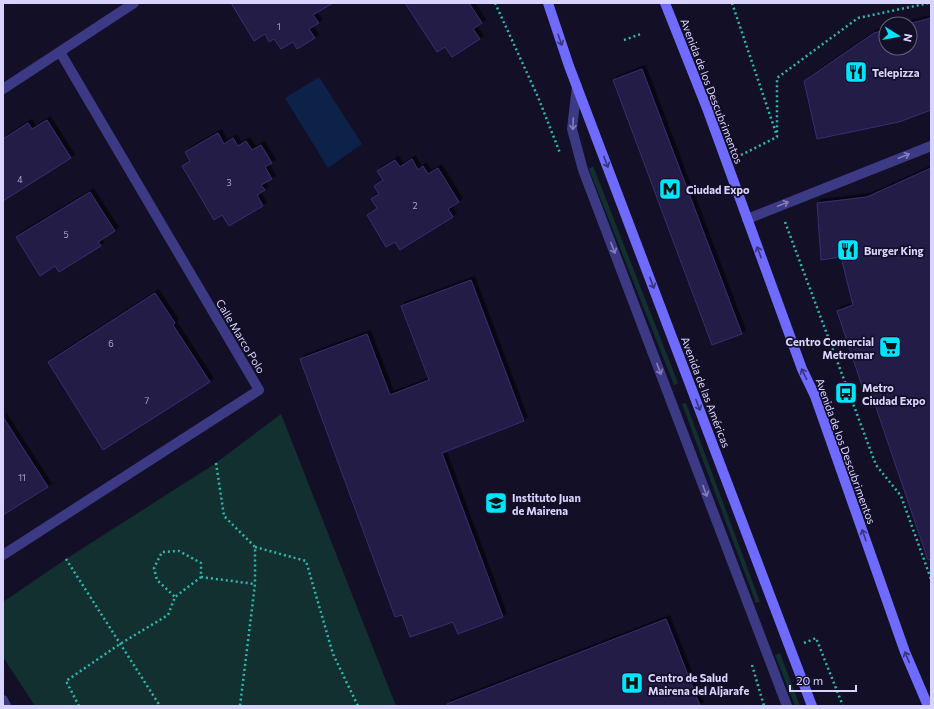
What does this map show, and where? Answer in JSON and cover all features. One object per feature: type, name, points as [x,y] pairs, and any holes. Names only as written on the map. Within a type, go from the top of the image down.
[{"type":"street","points":[[3,88],[134,3]]},
{"type":"street","name":"Avenida de las Américas","points":[[548,3],[569,66],[578,86],[812,706]]},
{"type":"street","name":"Avenida de los Descubrimentos","points":[[666,3],[708,111],[802,369],[815,396],[905,652],[928,706]]},
{"type":"street","name":"Calle Marco Polo","points":[[3,555],[259,390],[60,52]]},
{"type":"street","points":[[578,86],[572,129],[583,170],[787,706]]},
{"type":"street","points":[[747,219],[779,205],[931,146]]},
{"type":"street","points":[[3,700],[6,706]]},
{"type":"path","points":[[732,3],[777,137]]},
{"type":"path","points":[[777,137],[777,78],[858,18],[929,3]]},
{"type":"path","points":[[624,40],[641,34]]},
{"type":"path","points":[[737,157],[777,137]]},
{"type":"path","points":[[779,205],[876,465],[901,496],[931,579]]},
{"type":"path","points":[[216,463],[224,516],[255,547],[306,561],[333,654],[358,706]]},
{"type":"path","points":[[240,706],[254,584],[255,547]]},
{"type":"path","points":[[175,597],[157,580],[154,568],[162,552],[179,551],[201,563],[201,577]]},
{"type":"path","points":[[66,559],[160,706]]},
{"type":"path","points":[[79,706],[66,681],[120,644],[168,615],[175,597],[201,577],[254,584]]},
{"type":"path","points":[[752,665],[764,706]]},
{"type":"green space","points":[[593,166],[678,383],[674,385],[589,169]]},
{"type":"green space","points":[[686,403],[760,602],[756,603],[682,404]]},
{"type":"green space","points":[[281,414],[396,706],[35,706],[3,657],[3,602],[66,559],[216,463]]},
{"type":"green space","points":[[780,653],[800,706],[795,706],[775,655]]},
{"type":"water","points":[[319,77],[362,144],[328,168],[285,98]]},
{"type":"building","points":[[231,3],[333,3],[313,15],[319,23],[309,29],[315,38],[297,49],[293,42],[281,49],[274,39],[269,42],[265,34],[254,41]]},
{"type":"building","points":[[405,3],[469,3],[482,23],[473,29],[480,39],[452,57],[445,47],[437,52]]},
{"type":"building","points":[[931,18],[931,110],[899,122],[817,139],[804,81],[874,33],[878,32],[878,56],[918,56],[918,21]]},
{"type":"building","points":[[642,69],[742,334],[712,345],[613,80]]},
{"type":"building","points":[[47,120],[71,158],[3,201],[3,139],[28,123],[32,129]]},
{"type":"building","points":[[218,133],[224,144],[233,138],[238,146],[246,141],[252,150],[261,145],[272,163],[265,167],[272,179],[261,185],[265,190],[257,195],[263,206],[229,226],[222,215],[214,220],[182,166],[190,161],[185,152]]},
{"type":"building","points":[[412,159],[418,170],[423,166],[428,174],[438,168],[459,202],[448,209],[453,217],[400,250],[395,242],[386,247],[367,215],[377,208],[371,199],[379,194],[374,186],[383,180],[377,171],[395,160],[400,167]]},
{"type":"building","name":"Centro Comercial Metromar","points":[[931,168],[931,559],[928,560],[868,384],[862,386],[837,311],[853,305],[841,257],[821,260],[817,203],[867,197]]},
{"type":"building","points":[[90,192],[115,231],[98,242],[101,246],[59,272],[55,266],[40,276],[16,237]]},
{"type":"building","points":[[471,280],[524,421],[442,453],[503,617],[458,634],[453,622],[410,637],[402,615],[395,617],[300,359],[367,334],[390,395],[429,380],[401,306]]},
{"type":"building","points":[[155,293],[175,323],[173,325],[210,382],[103,450],[48,362]]},
{"type":"building","points":[[3,417],[48,487],[3,515]]},
{"type":"building","name":"Centro de Salud Mairena del Aljarafe","points":[[666,619],[700,706],[448,706],[447,704]]},
{"type":"place","name":"Telepizza","points":[[856,72]]},
{"type":"place","name":"Ciudad Expo","points":[[670,189]]},
{"type":"place","name":"Burger King","points":[[848,250]]},
{"type":"place","name":"Centro Comercial Metromar","points":[[890,347]]},
{"type":"place","name":"Metro Ciudad Expo","points":[[846,393]]},
{"type":"place","name":"Instituto Juan de Mairena","points":[[496,503]]},
{"type":"place","name":"Centro de Salud Mairena del Aljarafe","points":[[632,683]]}]
